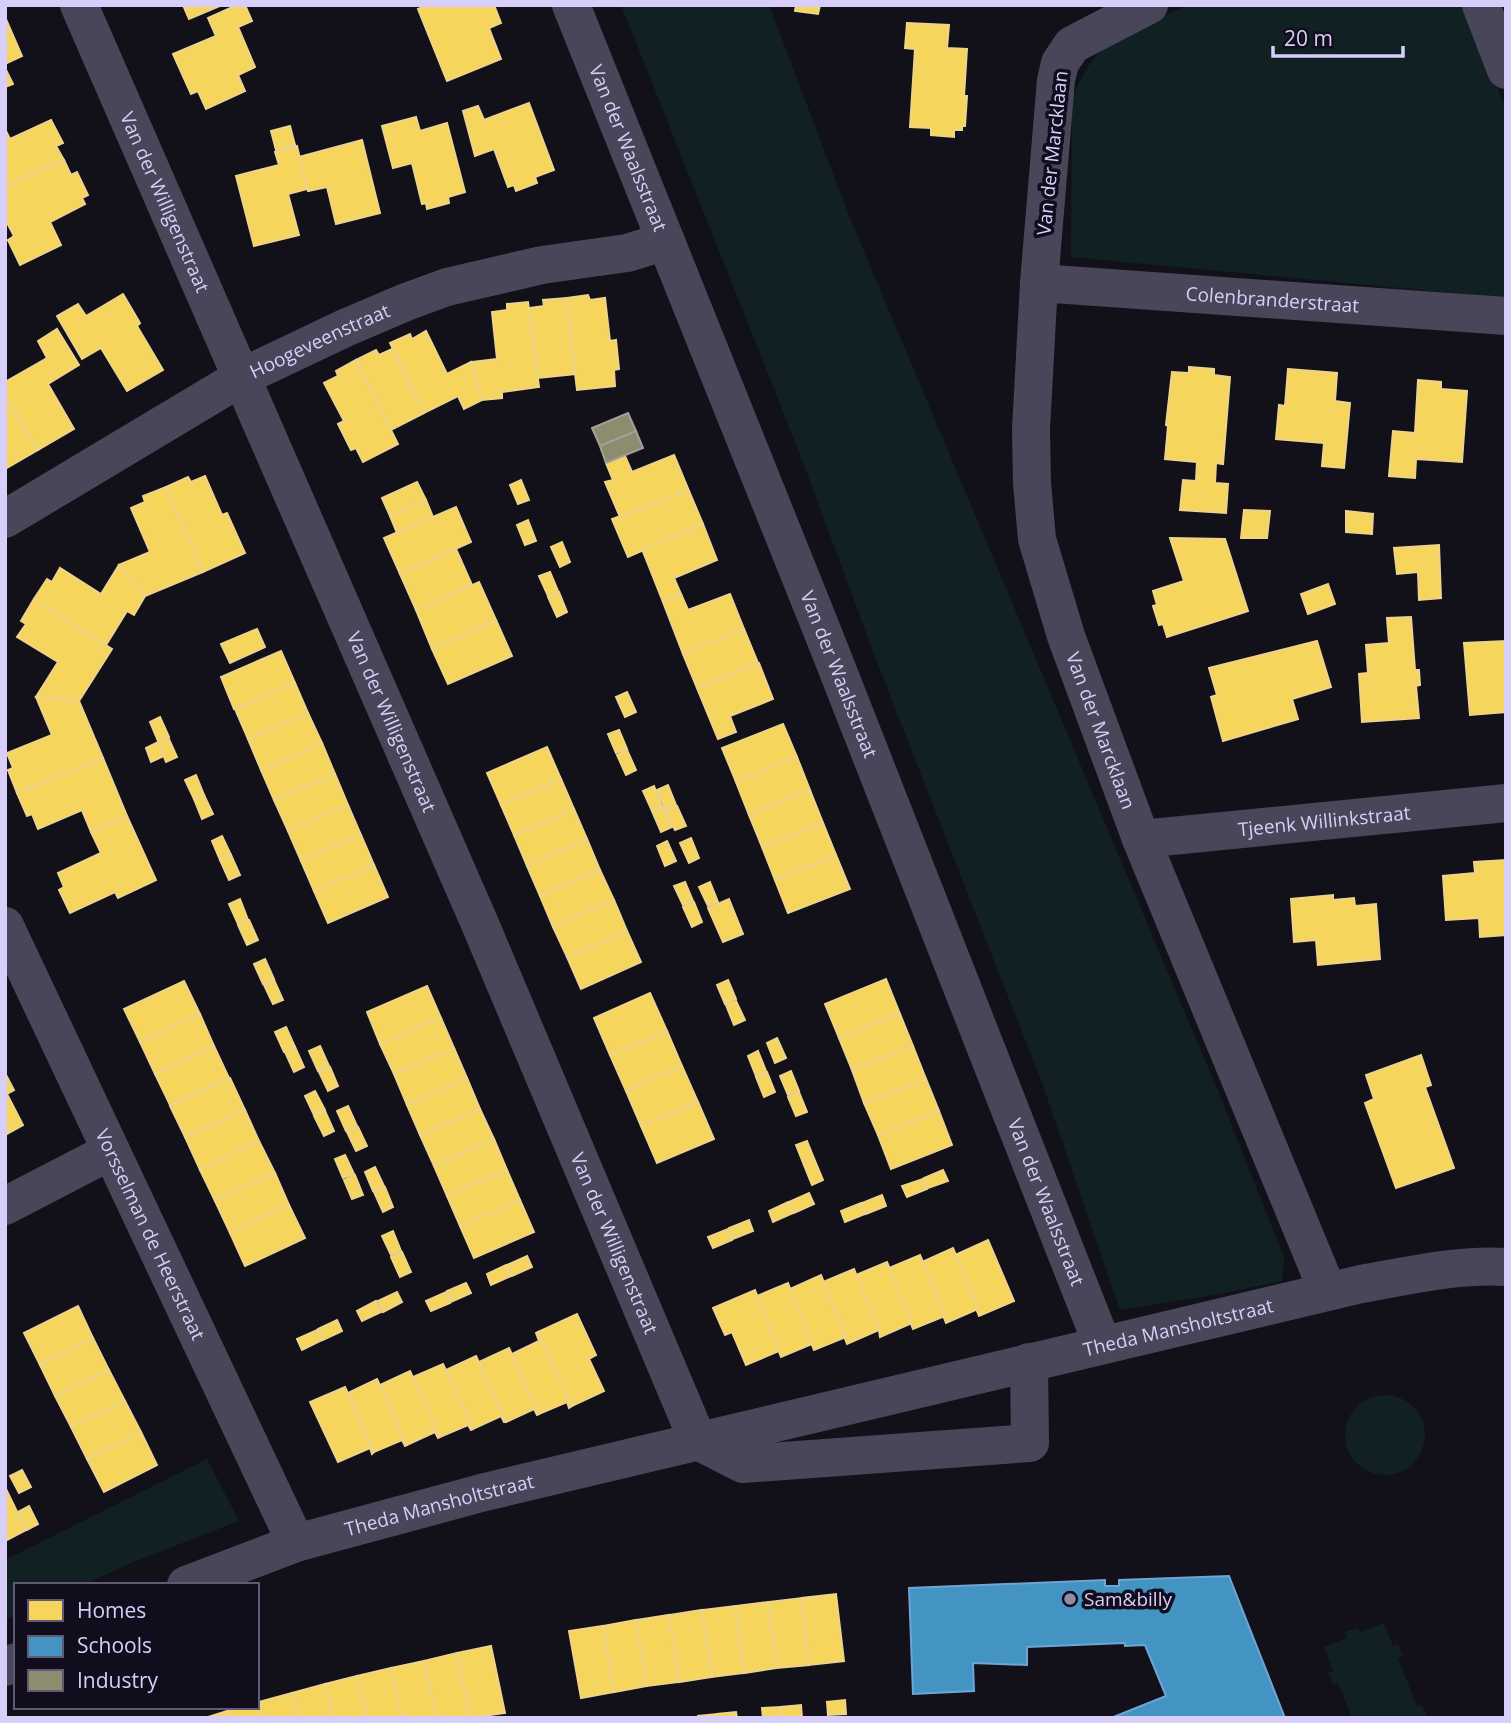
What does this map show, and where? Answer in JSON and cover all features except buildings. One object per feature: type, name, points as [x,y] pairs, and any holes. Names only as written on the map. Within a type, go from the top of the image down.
[{"type":"street","name":"Van der Willigenstraat","points":[[79,5],[485,937],[698,1441]]},
{"type":"street","name":"Van der Waalsstraat","points":[[571,5],[825,638],[1102,1344]]},
{"type":"street","name":"Van der Marcklaan","points":[[1149,5],[1072,45],[1060,63],[1055,91],[1039,283],[1031,429],[1037,539],[1066,636],[1141,839],[1328,1292]]},
{"type":"street","points":[[1481,5],[1506,70]]},
{"type":"street","name":"Hoogeveenstraat","points":[[5,519],[242,377],[345,328],[447,287],[542,265],[627,253],[666,241]]},
{"type":"street","name":"Colenbranderstraat","points":[[1039,283],[1506,316]]},
{"type":"street","name":"Tjeenk Willinkstraat","points":[[1141,839],[1506,803]]},
{"type":"street","name":"Vorsselman de Heerstraat","points":[[5,926],[296,1543]]},
{"type":"street","points":[[5,1206],[111,1151]]},
{"type":"street","points":[[1328,1292],[1433,1271],[1506,1267]]},
{"type":"street","name":"Theda Mansholtstraat","points":[[191,1583],[296,1543],[481,1493],[1328,1292]]},
{"type":"street","points":[[698,1441],[743,1464],[1030,1443],[1029,1362]]},
{"type":"shaded area","points":[[621,5],[769,5],[850,218],[1223,1103],[1284,1257],[1282,1281],[1120,1310],[1042,1083],[875,657],[801,457]]},
{"type":"shaded area","points":[[1188,5],[1466,5],[1506,110],[1506,298],[1071,257],[1072,97],[1085,72],[1101,51],[1130,32]]},
{"type":"shaded area","points":[[1385,1395],[1400,1398],[1413,1407],[1422,1420],[1425,1435],[1422,1450],[1413,1463],[1400,1472],[1385,1475],[1370,1472],[1357,1463],[1348,1450],[1345,1435],[1348,1420],[1357,1407],[1370,1398]]},
{"type":"shaded area","points":[[207,1459],[239,1521],[87,1583],[14,1583],[14,1616],[5,1620],[5,1560]]},
{"type":"shaded area","points":[[1384,1623],[1393,1646],[1398,1644],[1403,1656],[1398,1658],[1417,1706],[1422,1705],[1427,1717],[1352,1718],[1338,1683],[1333,1685],[1328,1673],[1333,1671],[1324,1647],[1347,1638],[1345,1632],[1358,1628],[1360,1632]]},
{"type":"place","name":"Sam&billy","points":[[1070,1599]]}]
